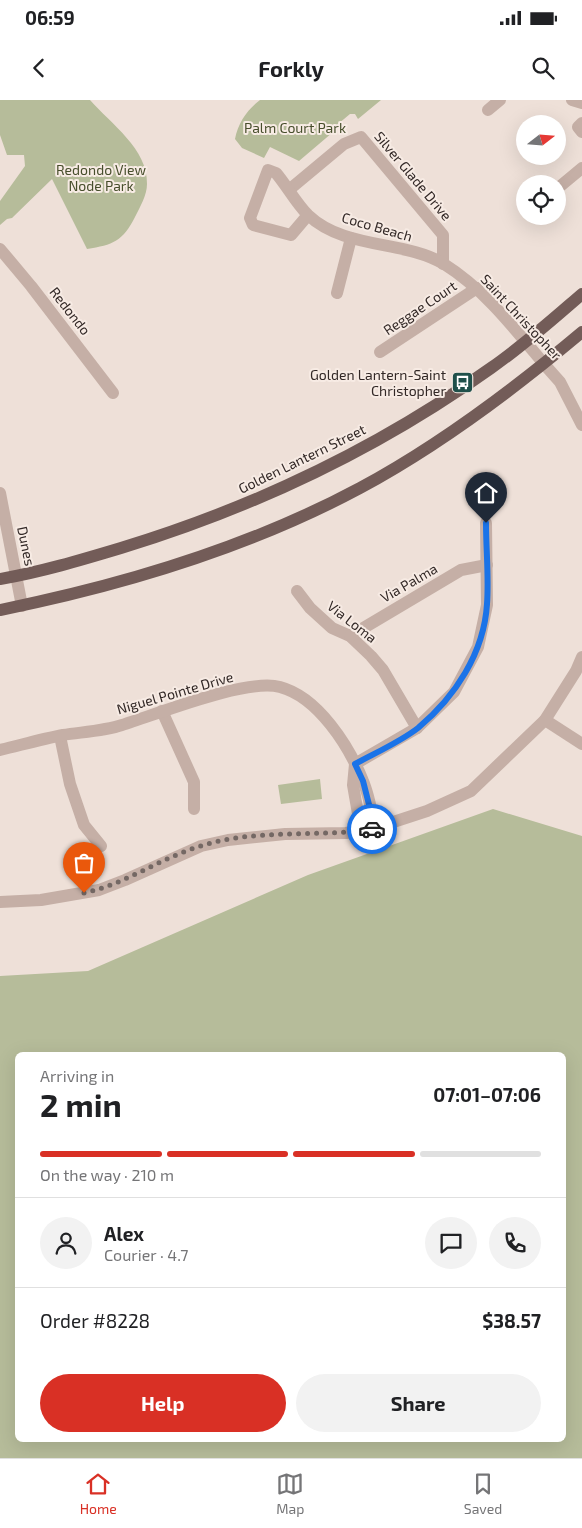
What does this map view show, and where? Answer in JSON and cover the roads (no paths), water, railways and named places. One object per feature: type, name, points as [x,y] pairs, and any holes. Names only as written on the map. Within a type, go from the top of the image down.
[{"type":"main road","name":"Golden Lantern Street","points":[[0,579],[91,557],[170,532],[282,488],[368,444],[440,402],[493,367],[526,342],[582,294]]},
{"type":"main road","points":[[0,610],[60,598],[163,569],[260,534],[328,503],[359,488],[438,441],[544,364],[582,332]]},
{"type":"street","points":[[488,110],[500,100]]},
{"type":"street","points":[[572,100],[582,103]]},
{"type":"street","points":[[582,123],[578,127],[582,132]]},
{"type":"street","name":"Silver Glade Drive","points":[[290,189],[344,144],[361,136],[443,235],[443,264]]},
{"type":"street","points":[[566,181],[582,168]]},
{"type":"street","name":"Coco Beach","points":[[308,215],[291,235],[253,225],[250,218],[268,170],[276,173],[308,215],[326,228],[351,238],[425,256],[443,264]]},
{"type":"street","points":[[337,293],[351,238]]},
{"type":"street","name":"Redondo","points":[[0,249],[114,393]]},
{"type":"street","name":"Saint Christopher","points":[[443,264],[477,288],[526,342],[560,382],[582,425]]},
{"type":"street","name":"Reggae Court","points":[[380,352],[477,288]]},
{"type":"street","name":"Dunes","points":[[0,493],[22,606]]},
{"type":"street","points":[[361,831],[353,785],[355,764],[417,728],[454,692],[478,647],[487,605],[486,523]]},
{"type":"street","name":"Via Palma","points":[[350,636],[461,570],[487,565]]},
{"type":"street","name":"Via Loma","points":[[297,591],[310,608],[332,628],[350,636],[383,670],[417,728]]},
{"type":"street","points":[[0,902],[41,900],[99,890],[201,846],[228,840],[285,834],[361,831],[427,811],[471,791],[545,720],[576,671],[582,657]]},
{"type":"street","name":"Niguel Pointe Drive","points":[[0,750],[60,736],[120,726],[162,711],[244,689],[262,686],[279,687],[294,693],[326,719],[355,764],[363,781],[375,828]]},
{"type":"street","points":[[162,711],[194,782],[194,809]]},
{"type":"street","points":[[545,720],[582,744]]},
{"type":"street","points":[[60,736],[70,784],[84,825],[101,846]]},
{"type":"place","name":"Golden Lantern-Saint Christopher","points":[[462,383]]},
{"type":"park label","name":"Palm Court Park","points":[[295,128]]},
{"type":"park label","name":"Redondo View Node Park","points":[[101,178]]}]
